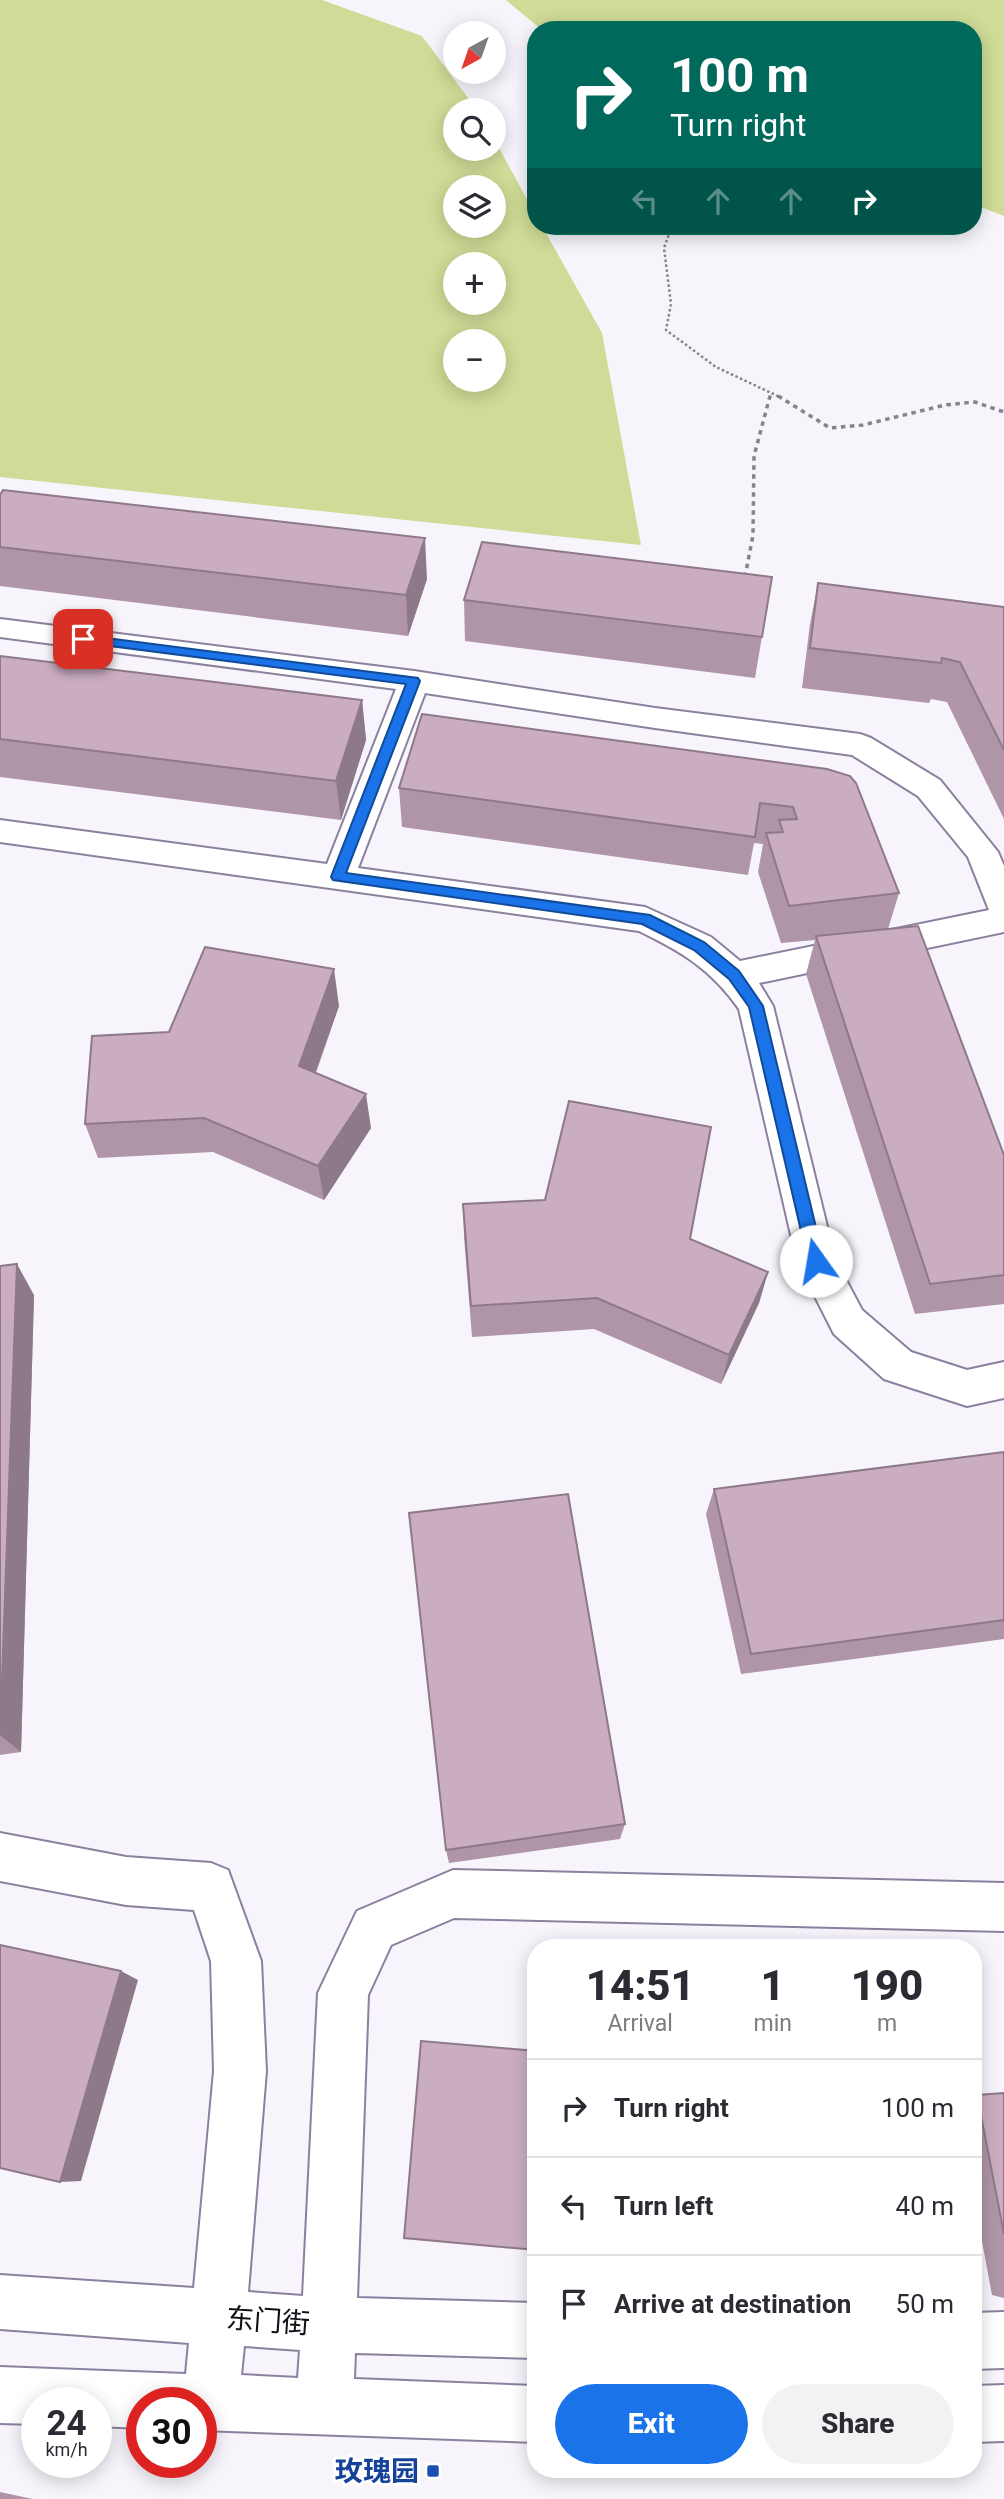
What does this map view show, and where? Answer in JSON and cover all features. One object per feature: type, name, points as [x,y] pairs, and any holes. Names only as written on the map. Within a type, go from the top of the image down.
[{"type":"street","points":[[0,628],[414,681],[860,746],[929,788],[982,852],[1004,907]]},
{"type":"street","points":[[338,877],[414,681]]},
{"type":"street","points":[[0,831],[645,919],[699,946],[734,975],[756,1006],[816,1261],[848,1322],[898,1366],[967,1388],[1004,1380]]},
{"type":"street","points":[[734,975],[1004,920]]},
{"type":"street","points":[[0,1857],[126,1881],[211,1887],[236,1961],[240,2071],[212,2387]]},
{"type":"street","points":[[325,2406],[343,1993],[374,1928],[453,1894],[1004,1908]]},
{"type":"street","name":"东门街","points":[[0,2302],[328,2325],[527,2331]]},
{"type":"street","points":[[982,2341],[1004,2340]]},
{"type":"street","points":[[0,2395],[126,2400]]},
{"type":"street","points":[[217,2403],[527,2414]]},
{"type":"street","points":[[982,2414],[1004,2413]]},
{"type":"path","points":[[669,235],[664,248],[671,304],[666,330],[716,367],[771,393],[830,428],[863,425],[945,405],[975,402],[1004,412]]},
{"type":"path","points":[[753,583],[745,581],[753,535],[752,475],[771,393]]},
{"type":"green space","points":[[0,0],[322,0],[422,36],[443,64],[443,84],[458,84],[468,98],[443,98],[443,161],[506,161],[527,199],[527,235],[547,235],[602,333],[641,545],[0,477]]},
{"type":"green space","points":[[506,0],[1004,0],[1004,216],[982,207],[982,21],[531,21]]},
{"type":"building","points":[[3,490],[425,538],[406,595],[0,547],[0,495]]},
{"type":"building","points":[[482,542],[772,577],[762,637],[464,600]]},
{"type":"building","points":[[818,583],[1004,607],[1004,750],[960,662],[942,658],[941,663],[810,648]]},
{"type":"building","points":[[0,656],[362,700],[336,781],[0,739]]},
{"type":"building","points":[[422,714],[827,769],[850,776],[856,783],[899,893],[789,906],[766,833],[783,832],[779,820],[797,819],[793,807],[760,803],[755,837],[399,788]]},
{"type":"building","points":[[918,926],[1004,1155],[1004,1275],[930,1284],[816,936]]},
{"type":"building","points":[[205,947],[334,969],[299,1066],[366,1094],[318,1166],[204,1118],[85,1124],[92,1036],[169,1032]]},
{"type":"building","points":[[569,1101],[711,1127],[690,1239],[768,1272],[729,1355],[597,1298],[471,1306],[463,1204],[545,1200]]},
{"type":"building","points":[[17,1264],[0,1735],[0,1266]]},
{"type":"building","points":[[1004,1452],[1004,1620],[751,1654],[714,1489]]},
{"type":"building","points":[[568,1494],[625,1824],[446,1850],[409,1513]]},
{"type":"building","points":[[0,1945],[121,1971],[60,2182],[0,2168]]},
{"type":"building","points":[[421,2041],[527,2050],[527,2249],[404,2238]]},
{"type":"building","points":[[1004,2093],[1004,2234],[982,2121],[982,2095]]},
{"type":"place","name":"玫瑰园","points":[[433,2471]]},
{"type":"route","points":[[83,639],[414,681],[338,877],[645,919],[699,946],[734,975],[756,1006],[816,1261]]}]
